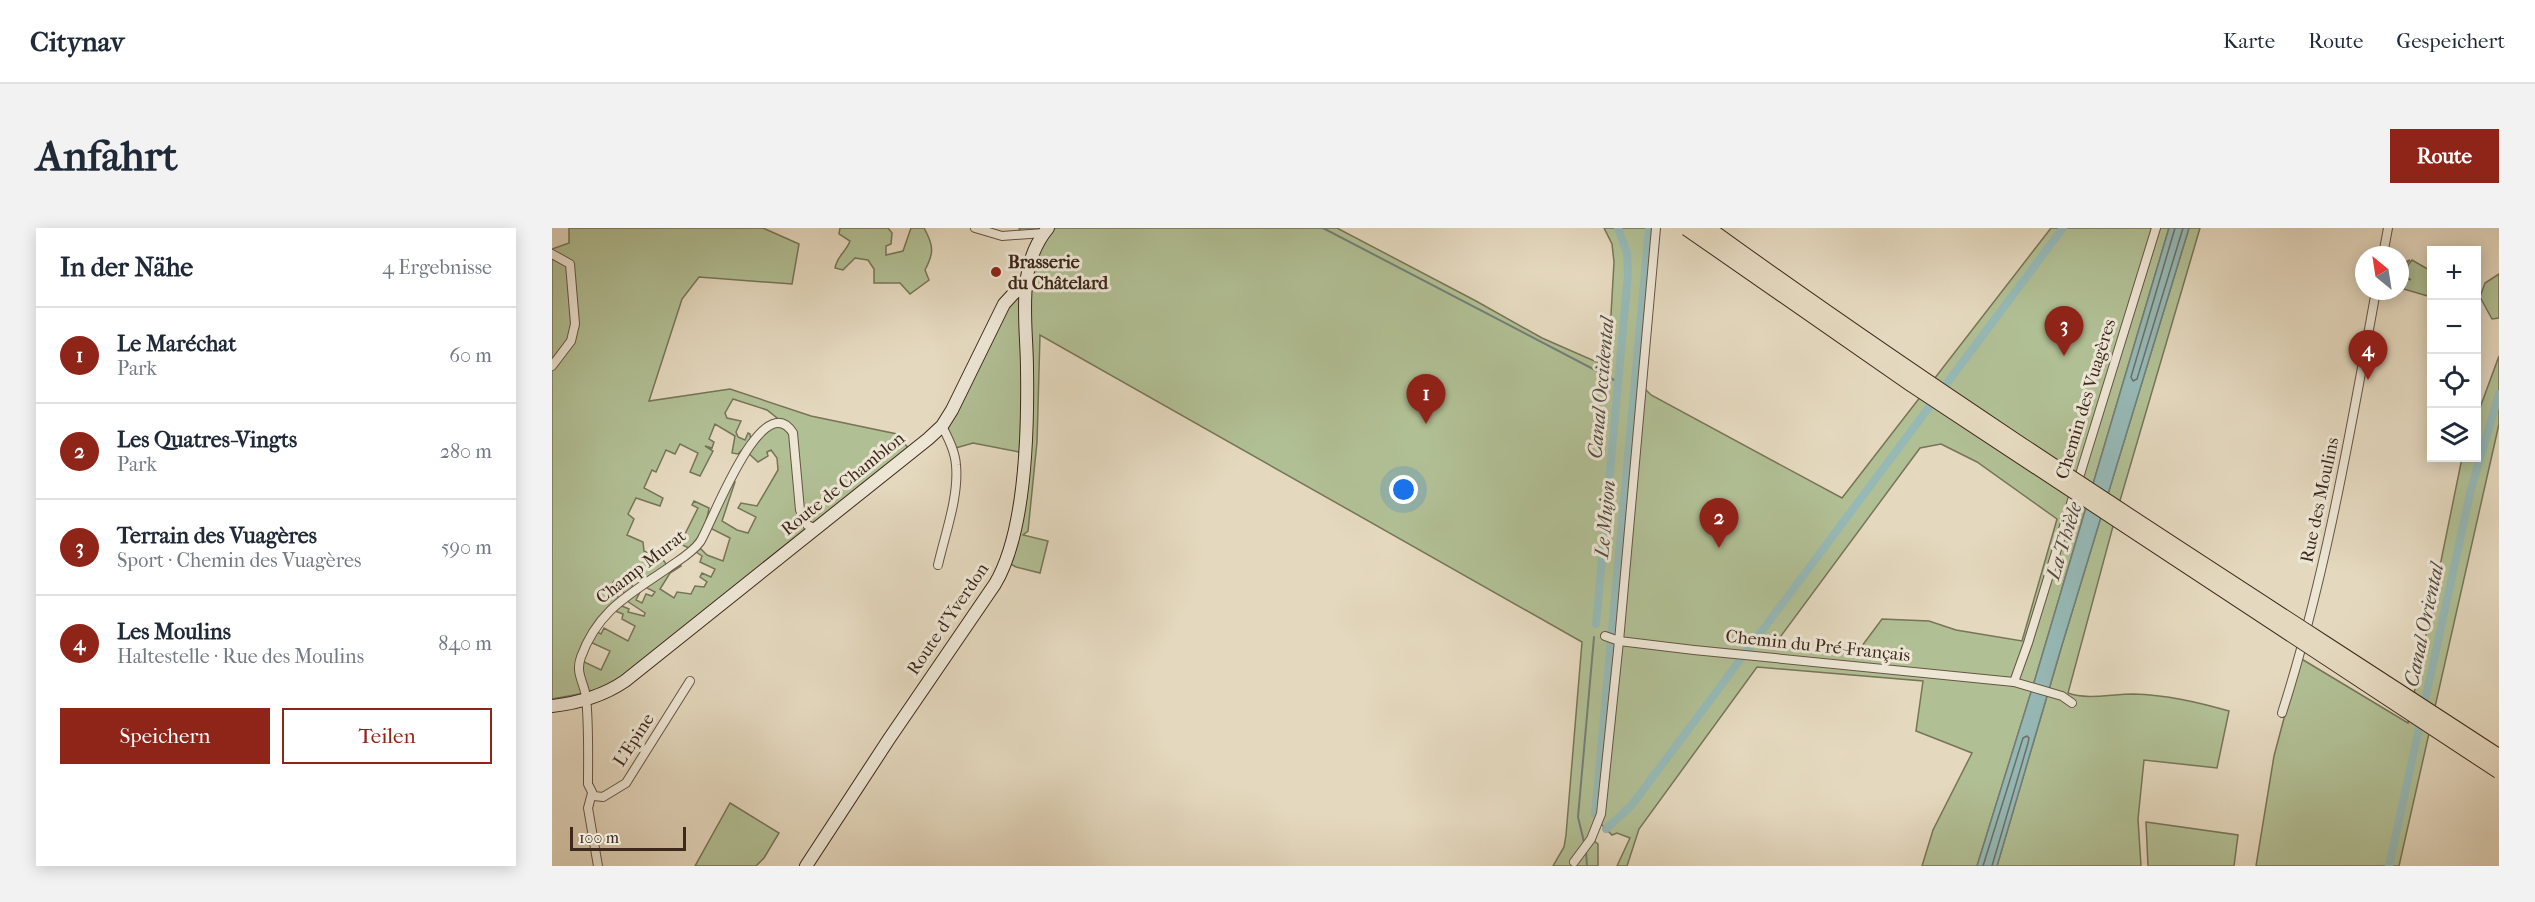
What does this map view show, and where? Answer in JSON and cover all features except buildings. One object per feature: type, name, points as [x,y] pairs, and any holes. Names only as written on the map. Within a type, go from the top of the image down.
[{"type":"highway","points":[[1687,228],[1913,386],[2499,771]]},
{"type":"highway","points":[[1707,228],[1976,414],[2499,757]]},
{"type":"main road","points":[[1026,288],[1031,258],[1046,230]]},
{"type":"main road","name":"Route de Chamblon","points":[[552,706],[586,700],[610,691],[625,681],[928,439],[942,426],[1004,304],[1015,292],[1026,288]]},
{"type":"main road","name":"Route d'Yverdon","points":[[806,866],[995,584],[1007,562],[1017,520],[1024,453],[1028,371],[1026,288]]},
{"type":"street","points":[[975,228],[1002,236],[1046,230]]},
{"type":"street","points":[[1574,862],[1596,830],[1603,797],[1656,228]]},
{"type":"street","name":"Chemin des Vuagères","points":[[2017,683],[2156,228]]},
{"type":"street","points":[[2385,246],[2388,228]]},
{"type":"street","points":[[552,254],[570,264],[576,324],[571,341],[552,366]]},
{"type":"street","name":"Rue des Moulins","points":[[2282,713],[2300,658],[2331,534],[2374,300]]},
{"type":"street","name":"Champ Murat","points":[[586,700],[578,667],[596,625],[616,603],[692,552],[708,526],[738,461],[772,424],[782,423],[789,426],[793,433],[800,510],[807,525],[817,529]]},
{"type":"street","points":[[938,565],[954,497],[957,473],[952,449],[942,426]]},
{"type":"street","name":"Chemin du Pré-Français","points":[[1605,636],[1619,641],[1757,657],[2017,683],[2062,696],[2072,703]]},
{"type":"street","name":"L'Epine","points":[[591,793],[603,797],[626,783],[690,681]]},
{"type":"street","name":"L'Epine","points":[[586,700],[588,784],[591,793],[588,808],[598,866]]},
{"type":"green space","points":[[569,228],[763,228],[799,244],[792,284],[699,277],[682,299],[649,401],[730,389],[811,416],[897,434],[912,453],[625,681],[585,693],[552,699],[552,249],[569,243]],"holes":[[[733,399],[767,410],[782,422],[764,432],[746,451],[758,462],[768,456],[767,452],[771,450],[777,458],[778,470],[757,506],[741,503],[738,508],[756,517],[748,533],[737,530],[722,521],[735,482],[729,479],[708,527],[730,538],[723,561],[707,555],[700,548],[696,552],[702,556],[700,562],[715,569],[711,577],[702,573],[700,577],[707,582],[704,587],[695,586],[691,594],[677,592],[674,598],[660,589],[670,573],[681,566],[676,563],[668,567],[664,561],[644,551],[643,542],[627,535],[634,519],[628,514],[636,498],[660,506],[663,498],[644,488],[652,470],[656,472],[666,450],[675,454],[680,444],[698,453],[690,472],[700,476],[713,451],[705,446],[712,448],[714,442],[709,439],[715,424],[735,436],[732,453],[738,454],[751,441],[748,433],[745,440],[738,437],[736,432],[741,421],[727,418],[725,413]],[[633,577],[648,581],[645,584],[647,588],[655,592],[652,596],[646,594],[642,603],[636,600],[640,592],[634,592],[631,582]],[[614,581],[627,596],[624,599],[645,613],[644,616],[628,612],[629,609],[617,604],[620,601],[612,584]],[[610,609],[623,614],[622,619],[635,626],[628,641],[604,628],[601,634],[597,632]],[[588,641],[610,651],[601,670],[580,660]]]},
{"type":"green space","points":[[840,228],[888,228],[892,233],[891,244],[886,246],[886,255],[903,251],[911,228],[924,228],[932,249],[925,270],[929,280],[910,294],[900,283],[874,283],[874,269],[868,260],[855,258],[843,270],[835,268],[850,241],[839,234]]},
{"type":"green space","points":[[1337,228],[1542,338],[1608,367],[1614,262],[1612,244],[1604,228],[1653,228],[1645,389],[1651,395],[1842,498],[2051,228],[2169,228],[1977,866],[1922,866],[1933,830],[1972,753],[1916,731],[1923,681],[1757,667],[1639,829],[1627,866],[1617,866],[1630,838],[1617,833],[1612,835],[1599,822],[1592,839],[1598,844],[1598,866],[1553,866],[1564,847],[1566,835],[1582,642],[1040,335],[1037,442],[1028,531],[1023,535],[1048,541],[1040,573],[1016,567],[1007,562],[1024,453],[973,443],[952,449],[942,426],[993,326],[1026,287],[1044,233],[1025,235],[1019,229]],"holes":[[[1941,444],[1977,462],[2057,519],[2022,641],[1956,630],[1929,621],[1882,619],[1856,654],[1772,648],[1920,448]]]},
{"type":"green space","points":[[2189,228],[2200,228],[2119,504],[2068,693],[2092,696],[2133,694],[2158,696],[2229,711],[2217,768],[2144,760],[2138,819],[2141,866],[1997,866],[2062,645]]},
{"type":"green space","points":[[2412,260],[2427,269],[2427,296],[2409,291],[2409,279],[2411,280],[2409,264]]},
{"type":"green space","points":[[2499,274],[2499,318],[2492,319],[2481,299],[2485,283]]},
{"type":"green space","points":[[2499,356],[2499,424],[2399,866],[2256,866],[2274,756],[2300,658],[2408,723],[2461,462],[2481,462],[2481,405]]},
{"type":"green space","points":[[694,501],[709,508],[702,529],[689,548],[680,544],[698,508],[692,505]]},
{"type":"green space","points":[[730,803],[779,833],[764,858],[756,866],[695,866]]},
{"type":"green space","points":[[2146,822],[2238,835],[2234,866],[2148,866]]},
{"type":"water","points":[[2169,228],[2189,228],[1997,866],[1977,866],[2036,676]]},
{"type":"waterway","points":[[1323,228],[1618,382]]},
{"type":"waterway","name":"Canal Occidental","points":[[1596,624],[1628,274],[1627,253],[1618,228]]},
{"type":"waterway","name":"Le Mujon","points":[[1595,814],[1649,228]]},
{"type":"waterway","points":[[1606,829],[1631,806],[2063,228]]},
{"type":"waterway","name":"Canal Oriental","points":[[2389,866],[2471,489],[2499,394]]},
{"type":"waterway","name":"Canal Occidental","points":[[1584,842],[1578,817],[1594,637]]},
{"type":"waterway","name":"Canal Occidental","points":[[1586,851],[1587,866]]},
{"type":"place","name":"Brasserie du Châtelard","points":[[996,272]]},
{"type":"place","name":"Terrain des Vuagères","points":[[2064,356]]},
{"type":"place","name":"Les Moulins","points":[[2368,380]]},
{"type":"place","name":"Le Maréchat","points":[[1426,424]]},
{"type":"place","name":"Les Quatres-Vingts","points":[[1719,548]]},
{"type":"water label","name":"La Thièle","points":[[2064,541]]}]
